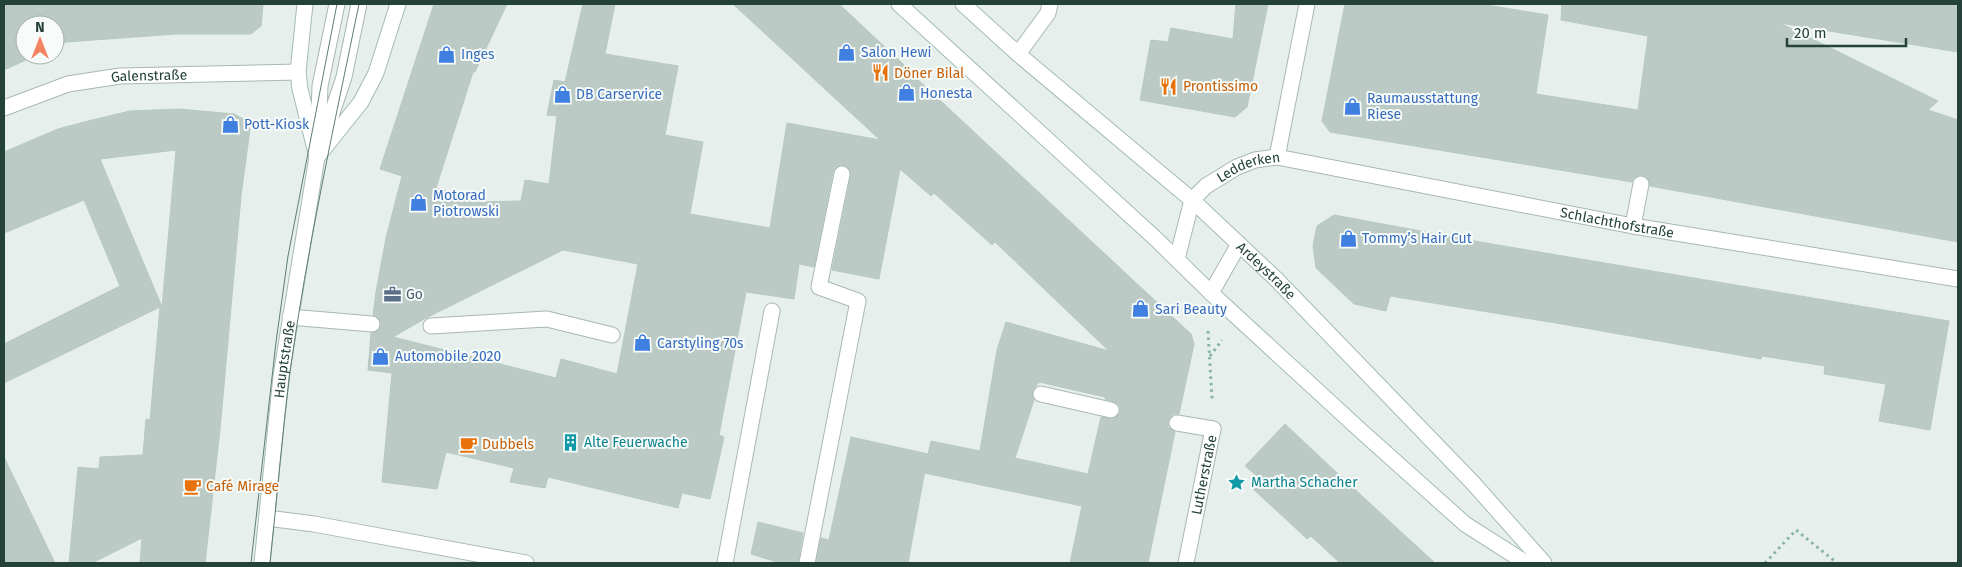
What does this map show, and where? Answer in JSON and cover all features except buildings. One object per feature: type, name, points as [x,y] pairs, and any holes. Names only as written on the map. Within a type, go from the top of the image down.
[{"type":"main road","name":"Hauptstraße","points":[[262,563],[281,376],[317,157],[300,89],[298,72],[306,4]]},
{"type":"main road","points":[[317,157],[320,86],[337,4]]},
{"type":"main road","points":[[317,157],[344,77],[359,4]]},
{"type":"main road","name":"Hauptstraße","points":[[317,157],[360,102],[376,73],[398,4]]},
{"type":"main road","points":[[899,4],[1360,430],[1465,524],[1526,563]]},
{"type":"main road","name":"Ardeystraße","points":[[963,4],[1018,54],[1192,200],[1276,279],[1473,482],[1544,563]]},
{"type":"main road","points":[[1018,54],[1048,13],[1050,4]]},
{"type":"main road","name":"Ledderken","points":[[1192,200],[1206,186],[1237,166],[1254,160],[1276,157],[1307,4]]},
{"type":"main road","name":"Galenstraße","points":[[4,108],[68,84],[120,76],[298,72]]},
{"type":"main road","name":"Schlachthofstraße","points":[[1276,157],[1633,226],[1958,279]]},
{"type":"main road","points":[[807,563],[858,301],[819,287],[842,174]]},
{"type":"main road","points":[[1633,226],[1641,184]]},
{"type":"main road","points":[[1177,259],[1192,200]]},
{"type":"main road","points":[[1211,293],[1239,244]]},
{"type":"main road","points":[[725,563],[772,311]]},
{"type":"main road","points":[[290,317],[372,324]]},
{"type":"main road","points":[[432,326],[547,319],[612,335]]},
{"type":"main road","points":[[1041,394],[1111,410]]},
{"type":"main road","points":[[1177,423],[1213,429]]},
{"type":"main road","name":"Lutherstraße","points":[[1186,563],[1213,429]]},
{"type":"main road","points":[[267,518],[314,524],[526,563]]},
{"type":"path","name":"Lutherstraße","points":[[1210,356],[1213,429]]},
{"type":"path","points":[[1764,563],[1796,530],[1838,563]]},
{"type":"tram line","points":[[251,563],[276,342],[288,256],[337,4]]},
{"type":"tram line","points":[[270,563],[287,396],[304,279],[359,4]]},
{"type":"place","name":"Salon Hewi","points":[[847,52]]},
{"type":"place","name":"Inges","points":[[447,54]]},
{"type":"place","name":"Döner Bilal","points":[[880,73]]},
{"type":"place","name":"Prontissimo","points":[[1169,86]]},
{"type":"place","name":"Honesta","points":[[906,93]]},
{"type":"place","name":"DB Carservice","points":[[562,94]]},
{"type":"place","name":"Raumausstattung Riese","points":[[1353,106]]},
{"type":"place","name":"Pott-Kiosk","points":[[230,124]]},
{"type":"place","name":"Motorad Piotrowski","points":[[419,203]]},
{"type":"place","name":"Tommy’s Hair Cut","points":[[1348,238]]},
{"type":"place","name":"Go","points":[[392,294]]},
{"type":"place","name":"Sari Beauty","points":[[1141,309]]},
{"type":"place","name":"Carstyling 70s","points":[[643,343]]},
{"type":"place","name":"Automobile 2020","points":[[381,356]]},
{"type":"place","name":"Alte Feuerwache","points":[[570,442]]},
{"type":"place","name":"Dubbels","points":[[468,444]]},
{"type":"place","name":"Martha Schacher","points":[[1237,482]]},
{"type":"place","name":"Café Mirage","points":[[192,486]]}]
